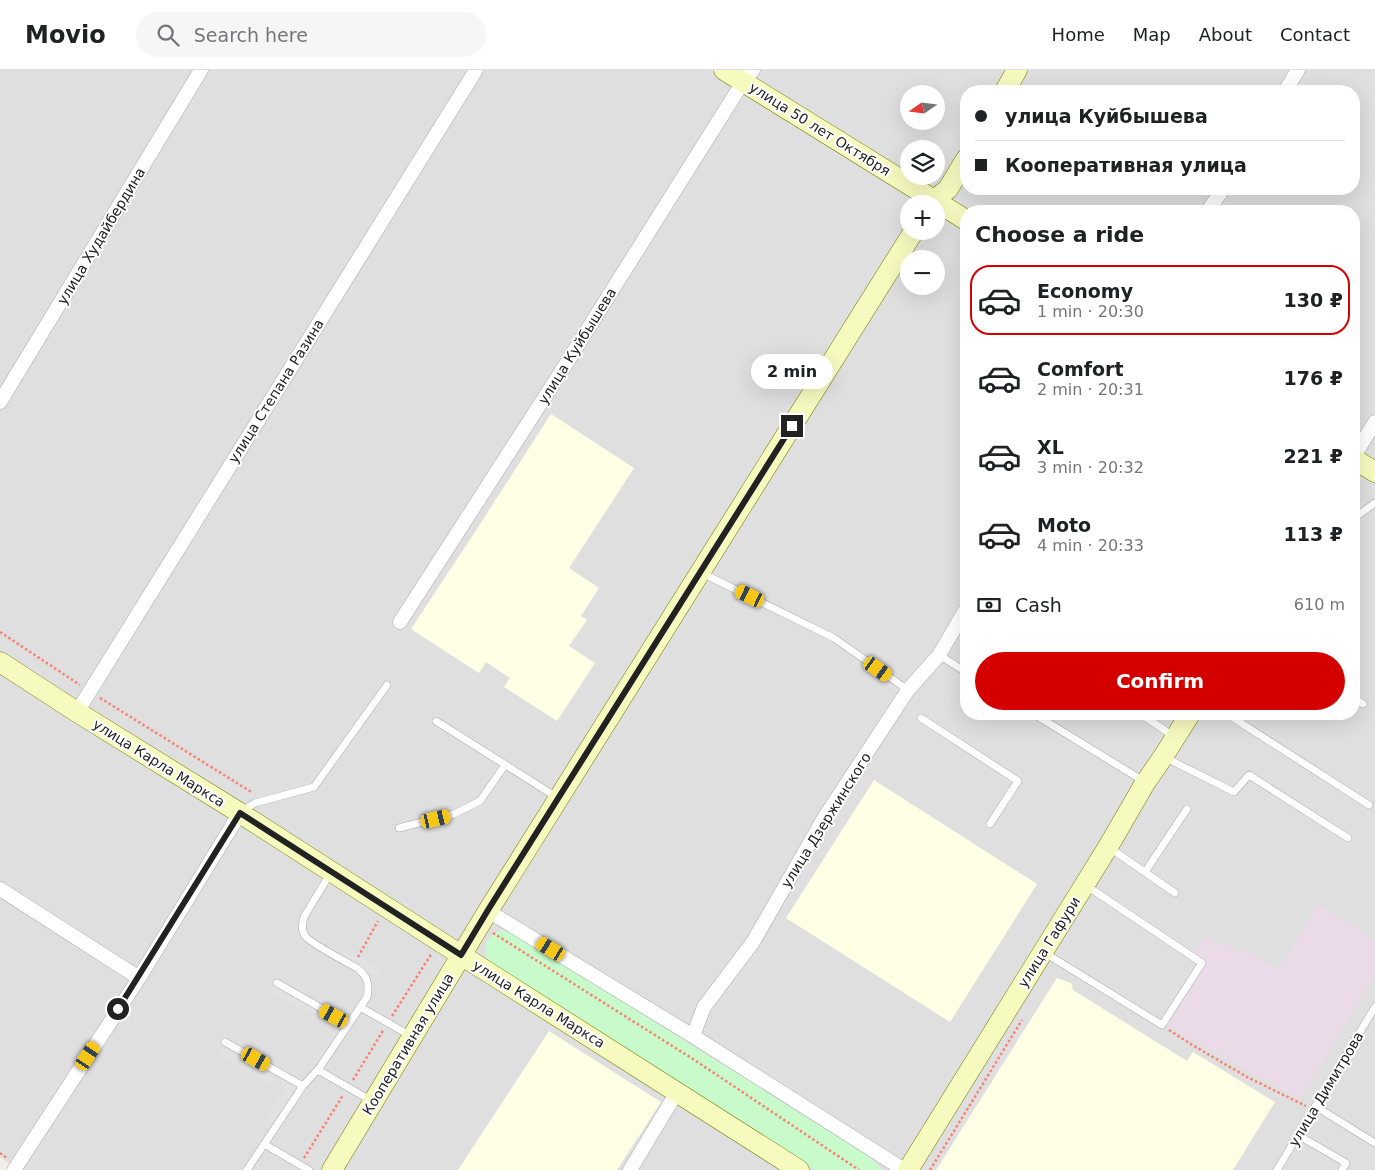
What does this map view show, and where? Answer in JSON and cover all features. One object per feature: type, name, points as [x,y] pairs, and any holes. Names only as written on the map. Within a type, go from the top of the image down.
[{"type":"street","name":"улица Худайбердина","points":[[0,402],[201,70]]},
{"type":"street","name":"улица Степана Разина","points":[[77,712],[476,70]]},
{"type":"street","name":"улица 50 лет Октября","points":[[724,70],[748,76],[923,195]]},
{"type":"street","points":[[1008,85],[1017,70]]},
{"type":"street","points":[[1289,85],[1298,70]]},
{"type":"street","name":"улица Куйбышева","points":[[400,622],[748,76]]},
{"type":"street","points":[[941,195],[948,189],[960,169]]},
{"type":"street","name":"улица 50 лет Октября","points":[[945,209],[960,217]]},
{"type":"street","name":"Кооперативная улица","points":[[332,1170],[488,910],[908,240]]},
{"type":"street","points":[[1360,448],[1375,422]]},
{"type":"street","points":[[1360,462],[1375,472]]},
{"type":"street","name":"улица Дзержинского","points":[[693,1036],[704,1007],[753,942],[824,818],[908,690],[939,655],[960,619]]},
{"type":"street","name":"улица Карла Маркса","points":[[0,662],[800,1170]]},
{"type":"street","name":"улица Гафури","points":[[906,1170],[1108,847],[1145,783],[1186,720]]},
{"type":"street","points":[[11,1164],[139,978],[240,813]]},
{"type":"street","points":[[0,889],[139,978]]},
{"type":"street","points":[[488,910],[906,1170]]},
{"type":"street","points":[[630,1170],[677,1092]]},
{"type":"lane","points":[[1360,514],[1375,503]]},
{"type":"lane","points":[[700,572],[834,638],[908,690]]},
{"type":"lane","points":[[939,655],[960,668]]},
{"type":"lane","points":[[240,813],[255,803],[314,787],[387,685]]},
{"type":"lane","points":[[921,718],[1018,781],[990,824]]},
{"type":"lane","points":[[1044,720],[1145,783]]},
{"type":"lane","points":[[1150,720],[1176,737]]},
{"type":"lane","points":[[1236,720],[1369,805]]},
{"type":"lane","points":[[436,721],[558,798]]},
{"type":"lane","points":[[1163,757],[1234,792],[1249,775],[1348,838]]},
{"type":"lane","points":[[399,828],[454,814],[480,801],[505,764]]},
{"type":"lane","points":[[1145,872],[1187,809]]},
{"type":"lane","points":[[1108,847],[1175,893]]},
{"type":"lane","points":[[247,1170],[303,1086],[318,1070],[367,997],[368,985],[364,973],[310,941],[302,930],[304,917],[332,872]]},
{"type":"lane","points":[[1042,952],[1162,1025],[1202,963],[1084,884]]},
{"type":"lane","points":[[277,984],[348,1024]]},
{"type":"lane","points":[[360,1007],[412,1037]]},
{"type":"lane","name":"улица Димитрова","points":[[1277,1170],[1375,1007]]},
{"type":"lane","points":[[225,1042],[303,1086]]},
{"type":"lane","points":[[318,1070],[373,1102]]},
{"type":"lane","points":[[1315,1106],[1375,1143]]},
{"type":"lane","points":[[1298,1135],[1346,1162],[1342,1170]]},
{"type":"lane","points":[[264,1144],[309,1170]]},
{"type":"path","points":[[0,632],[130,718],[253,792]]},
{"type":"path","points":[[353,965],[380,918]]},
{"type":"path","points":[[491,932],[693,1059],[859,1170]]},
{"type":"path","points":[[300,1164],[433,952]]},
{"type":"path","points":[[1162,1025],[1194,1046],[1247,1076],[1305,1106],[1315,1106]]},
{"type":"path","points":[[0,1153],[11,1164]]},
{"type":"shaded area","points":[[0,70],[710,70],[911,195],[900,195],[900,240],[945,240],[945,216],[960,225],[960,720],[1360,720],[1360,473],[1375,482],[1375,1170],[19,1170],[0,1157]]},
{"type":"shaded area","points":[[743,70],[1375,70],[1375,463],[1360,454],[1360,205],[962,205],[930,185],[945,185],[945,140],[900,140],[900,166]]},
{"type":"shaded area","points":[[551,414],[634,468],[569,568],[599,588],[581,616],[587,620],[569,646],[595,663],[557,721],[504,687],[510,678],[486,662],[479,673],[411,629]]},
{"type":"shaded area","points":[[874,780],[1037,884],[950,1022],[786,918]]},
{"type":"shaded area","points":[[1319,905],[1375,940],[1375,974],[1300,1099],[1167,1025],[1204,968],[1204,959],[1195,953],[1206,937],[1220,946],[1225,943],[1239,952],[1247,951],[1279,970]]},
{"type":"shaded area","points":[[343,948],[381,969],[377,977],[339,955]]},
{"type":"shaded area","points":[[1057,978],[1071,983],[1073,990],[1187,1061],[1193,1052],[1275,1102],[1233,1170],[936,1170]]},
{"type":"shaded area","points":[[275,986],[330,1017],[326,1024],[271,993]]},
{"type":"shaded area","points":[[549,1031],[661,1102],[617,1170],[458,1170]]},
{"type":"shaded area","points":[[222,1048],[276,1079],[272,1086],[217,1055]]},
{"type":"shaded area","points":[[289,1082],[296,1086],[269,1127],[262,1123]]},
{"type":"green space","points":[[507,929],[869,1156],[882,1170],[815,1170],[493,969],[486,956],[486,944],[494,934]]},
{"type":"route","points":[[118,1009],[240,813],[461,955],[792,426]]}]
